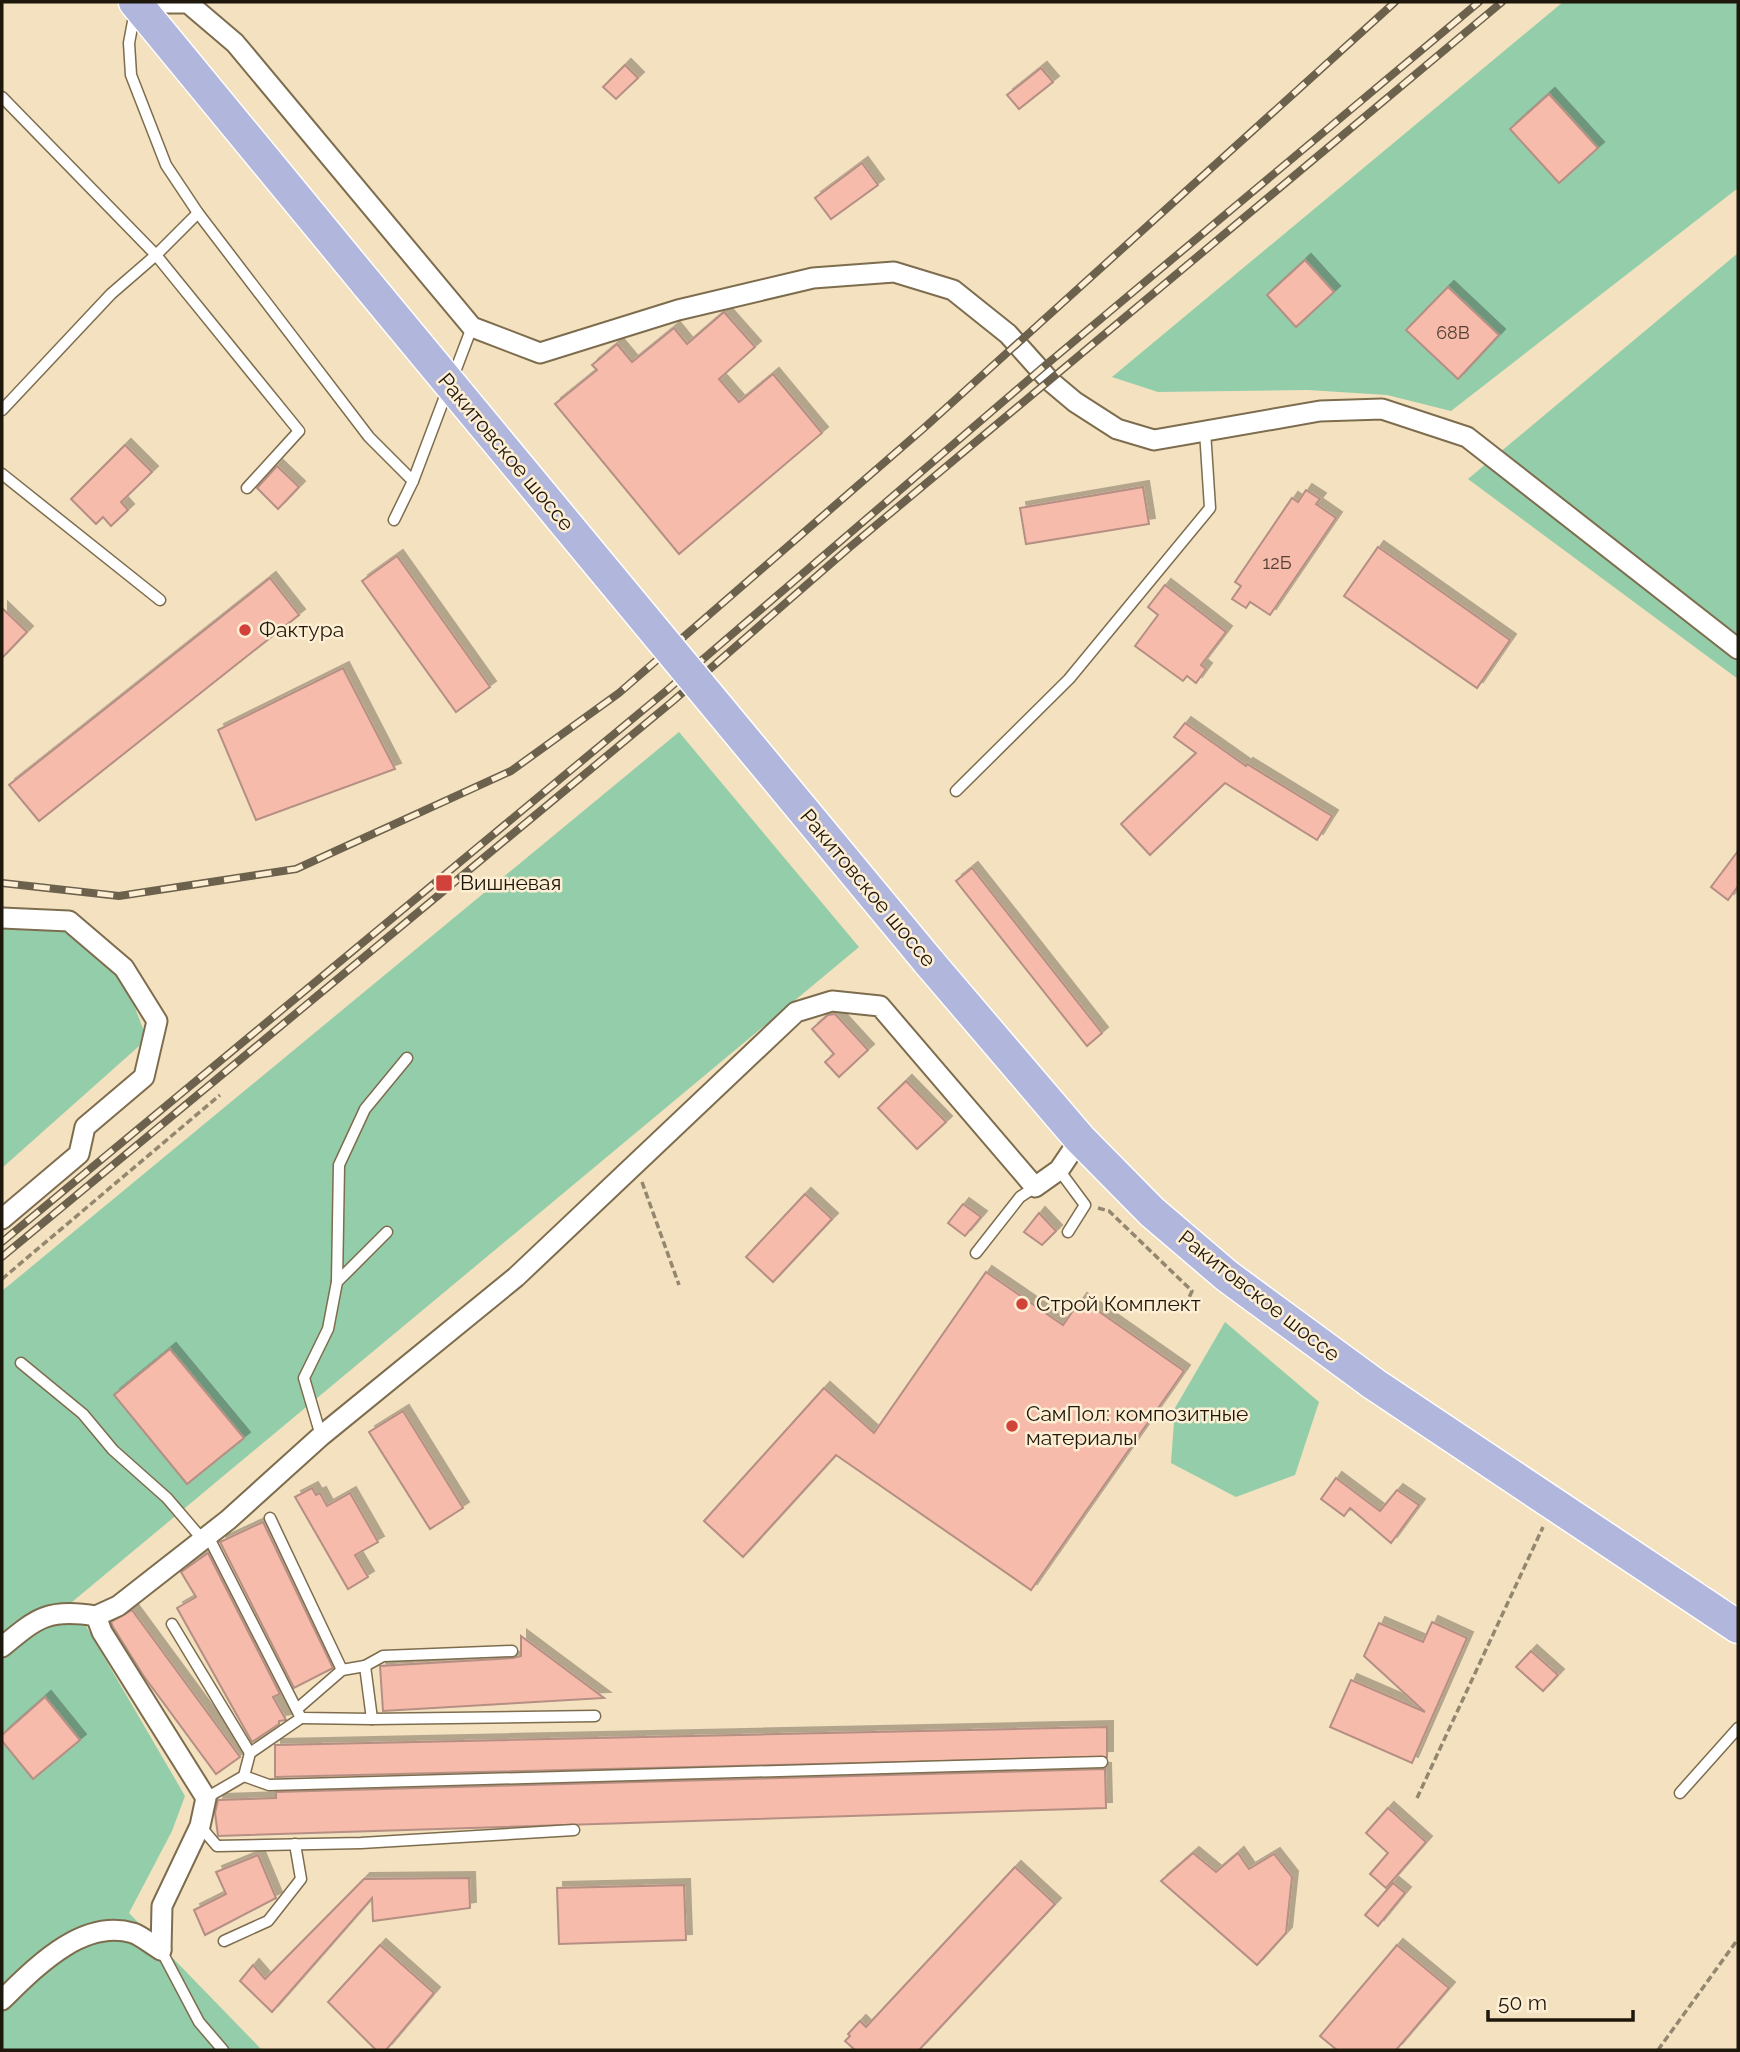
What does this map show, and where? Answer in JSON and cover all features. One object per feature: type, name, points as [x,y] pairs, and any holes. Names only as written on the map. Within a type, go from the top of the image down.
[{"type":"main road","name":"Ракитовское шоссе","points":[[136,2],[928,961],[1080,1139],[1152,1212],[1227,1276],[1374,1384],[1552,1506],[1738,1627]]},
{"type":"street","points":[[136,2],[188,2],[235,43],[472,327],[540,353],[678,310],[813,278],[894,272],[953,290],[1008,334],[1066,395],[1117,429],[1154,440],[1320,411],[1382,409],[1467,436],[1738,649]]},
{"type":"street","points":[[2,918],[69,921],[124,968],[157,1021],[144,1077],[85,1127],[79,1154],[2,1219]]},
{"type":"street","points":[[2,1647],[37,1619],[71,1612],[96,1616],[118,1606],[206,1538],[321,1436],[516,1277],[796,1012],[832,1001],[880,1006],[1035,1187],[1059,1170],[1080,1139]]},
{"type":"street","points":[[96,1616],[102,1632],[206,1798],[200,1826],[162,1906],[161,1950]]},
{"type":"street","points":[[2,2000],[47,1958],[102,1929],[134,1933],[161,1950]]},
{"type":"lane","points":[[136,2],[128,43],[131,75],[166,165],[198,214],[369,436],[413,481]]},
{"type":"lane","points":[[2,97],[156,255],[299,431],[247,488]]},
{"type":"lane","points":[[2,410],[111,294],[198,214]]},
{"type":"lane","points":[[394,520],[413,481],[472,327]]},
{"type":"lane","points":[[956,791],[1069,679],[1210,508],[1205,431]]},
{"type":"lane","points":[[2,474],[160,600]]},
{"type":"lane","points":[[321,1436],[304,1378],[328,1329],[337,1282],[339,1165],[365,1109],[407,1058]]},
{"type":"lane","points":[[1059,1170],[1085,1205],[1068,1232]]},
{"type":"lane","points":[[976,1253],[1020,1197],[1035,1187]]},
{"type":"lane","points":[[337,1282],[387,1232]]},
{"type":"lane","points":[[21,1363],[83,1414],[113,1450],[167,1498],[206,1538],[299,1714]]},
{"type":"lane","points":[[270,1518],[342,1670]]},
{"type":"lane","points":[[172,1624],[250,1753]]},
{"type":"lane","points":[[206,1798],[244,1776],[250,1753],[299,1714],[342,1670],[365,1666],[383,1656],[512,1651]]},
{"type":"lane","points":[[365,1666],[372,1719]]},
{"type":"lane","points":[[299,1714],[372,1719],[595,1716]]},
{"type":"lane","points":[[1680,1793],[1738,1728]]},
{"type":"lane","points":[[244,1776],[269,1785],[1102,1762]]},
{"type":"lane","points":[[200,1826],[217,1846],[574,1830]]},
{"type":"lane","points":[[224,1941],[268,1921],[301,1880],[295,1844]]},
{"type":"lane","points":[[161,1950],[199,2022],[223,2050]]},
{"type":"path","points":[[2,1279],[220,1095]]},
{"type":"path","points":[[635,1163],[679,1285]]},
{"type":"path","points":[[1085,1205],[1109,1211],[1192,1291],[1187,1301]]},
{"type":"path","points":[[1418,1798],[1552,1506]]},
{"type":"path","points":[[1658,2050],[1738,1939]]},
{"type":"green space","points":[[1563,2],[1738,2],[1738,188],[1451,411],[1387,395],[1308,390],[1158,392],[1112,377]]},
{"type":"green space","points":[[1738,253],[1738,679],[1468,479]]},
{"type":"green space","points":[[679,732],[859,947],[72,1602],[185,1796],[172,1831],[129,1913],[262,2050],[2,2050],[2,1291]]},
{"type":"green space","points":[[2,908],[49,914],[120,969],[147,1039],[2,1168]]},
{"type":"green space","points":[[1225,1322],[1319,1402],[1295,1475],[1236,1497],[1171,1463],[1175,1408]]},
{"type":"building","points":[[625,65],[638,78],[616,99],[603,87]]},
{"type":"building","points":[[1041,68],[1053,82],[1019,109],[1007,95]]},
{"type":"building","points":[[1549,94],[1598,148],[1559,183],[1510,129]]},
{"type":"building","points":[[862,163],[878,185],[831,219],[815,198]]},
{"type":"building","points":[[1305,260],[1334,292],[1296,327],[1267,295]]},
{"type":"building","points":[[1448,287],[1499,335],[1458,379],[1406,330]]},
{"type":"building","points":[[724,312],[755,347],[719,379],[739,402],[773,374],[822,433],[679,554],[555,404],[597,370],[592,365],[617,344],[632,362],[674,328],[687,344]]},
{"type":"building","points":[[125,445],[152,472],[121,502],[128,510],[111,526],[103,517],[96,524],[71,499]]},
{"type":"building","points":[[277,466],[299,487],[278,509],[257,488]]},
{"type":"building","points":[[1143,487],[1149,524],[1026,544],[1020,508]]},
{"type":"building","points":[[1306,490],[1320,499],[1316,504],[1336,518],[1270,615],[1250,602],[1246,608],[1232,599],[1241,586],[1235,582],[1292,498],[1298,502]]},
{"type":"building","points":[[1378,547],[1510,640],[1477,688],[1344,596]]},
{"type":"building","points":[[397,556],[490,687],[456,712],[362,581]]},
{"type":"building","points":[[270,578],[299,615],[39,821],[9,785]]},
{"type":"building","points":[[1165,585],[1226,632],[1201,665],[1206,669],[1196,683],[1187,676],[1183,681],[1135,646],[1158,615],[1148,607]]},
{"type":"building","points":[[2,608],[27,632],[2,658]]},
{"type":"building","points":[[343,668],[395,769],[256,820],[218,730]]},
{"type":"building","points":[[1185,723],[1246,766],[1247,764],[1332,816],[1317,840],[1225,783],[1150,855],[1121,824],[1196,753],[1174,737]]},
{"type":"building","points":[[1738,851],[1738,886],[1728,900],[1711,887]]},
{"type":"building","points":[[972,868],[1102,1033],[1087,1046],[956,881]]},
{"type":"building","points":[[835,1014],[868,1050],[839,1077],[825,1062],[834,1054],[812,1029],[828,1015]]},
{"type":"building","points":[[906,1081],[946,1122],[917,1149],[878,1108]]},
{"type":"building","points":[[805,1194],[832,1219],[773,1282],[746,1257]]},
{"type":"building","points":[[963,1204],[981,1217],[965,1236],[948,1223]]},
{"type":"building","points":[[1039,1213],[1056,1231],[1042,1245],[1024,1232]]},
{"type":"building","name":"СамПол: композитные материалы","points":[[986,1272],[1063,1325],[1081,1299],[1184,1371],[1031,1590],[836,1455],[743,1557],[704,1521],[824,1388],[874,1433]]},
{"type":"building","points":[[170,1349],[244,1438],[187,1484],[114,1395]]},
{"type":"building","points":[[403,1411],[463,1508],[430,1529],[369,1432]]},
{"type":"building","points":[[1336,1478],[1380,1511],[1397,1490],[1419,1505],[1391,1543],[1350,1508],[1344,1516],[1321,1499]]},
{"type":"building","points":[[312,1488],[316,1495],[320,1493],[327,1506],[350,1493],[378,1542],[355,1555],[368,1577],[348,1589],[295,1497]]},
{"type":"building","points":[[263,1522],[333,1668],[294,1688],[220,1542]]},
{"type":"building","points":[[208,1553],[280,1694],[273,1697],[286,1720],[279,1721],[279,1724],[252,1742],[177,1608],[196,1597],[181,1572]]},
{"type":"building","points":[[132,1610],[240,1757],[216,1774],[143,1675],[113,1627],[111,1622]]},
{"type":"building","points":[[1432,1622],[1467,1638],[1412,1763],[1330,1727],[1351,1680],[1425,1712],[1364,1656],[1379,1623],[1423,1642]]},
{"type":"building","points":[[521,1636],[604,1698],[383,1711],[380,1666],[513,1658],[521,1656]]},
{"type":"building","points":[[1531,1651],[1558,1675],[1543,1691],[1516,1667]]},
{"type":"building","points":[[45,1697],[80,1740],[33,1779],[2,1741],[2,1735]]},
{"type":"building","points":[[1107,1727],[1107,1757],[275,1777],[275,1745]]},
{"type":"building","points":[[1105,1769],[1106,1808],[218,1836],[215,1813],[218,1800],[276,1798],[276,1792]]},
{"type":"building","points":[[1388,1808],[1426,1842],[1386,1888],[1370,1874],[1388,1853],[1366,1833]]},
{"type":"building","points":[[1193,1853],[1216,1872],[1238,1853],[1249,1869],[1274,1854],[1292,1877],[1286,1933],[1257,1965],[1161,1881]]},
{"type":"building","points":[[258,1855],[276,1898],[205,1935],[194,1910],[226,1894],[216,1872]]},
{"type":"building","points":[[1015,1867],[1055,1904],[919,2050],[855,2050],[845,2041],[860,2021],[866,2027]]},
{"type":"building","points":[[469,1878],[470,1908],[373,1921],[372,1898],[272,2012],[240,1981],[253,1965],[265,1979],[364,1879]]},
{"type":"building","points":[[1393,1883],[1405,1893],[1378,1926],[1365,1915]]},
{"type":"building","points":[[684,1885],[686,1940],[559,1944],[557,1888]]},
{"type":"building","points":[[380,1945],[434,1993],[386,2050],[376,2050],[328,2002]]},
{"type":"building","points":[[1397,1945],[1449,1988],[1396,2050],[1337,2050],[1320,2036]]},
{"type":"railway","points":[[2,883],[119,896],[296,869],[511,771],[619,693],[924,428],[1395,2]]},
{"type":"railway","points":[[2,1242],[666,691],[1041,369],[1479,2]]},
{"type":"railway","points":[[2,1257],[673,701],[850,547],[1502,2]]},
{"type":"place","name":"Фактура","points":[[245,630]]},
{"type":"place","name":"Вишневая","points":[[444,883]]},
{"type":"place","name":"Строй Комплект","points":[[1022,1304]]},
{"type":"place","name":"СамПол: композитные материалы","points":[[1012,1426]]}]
